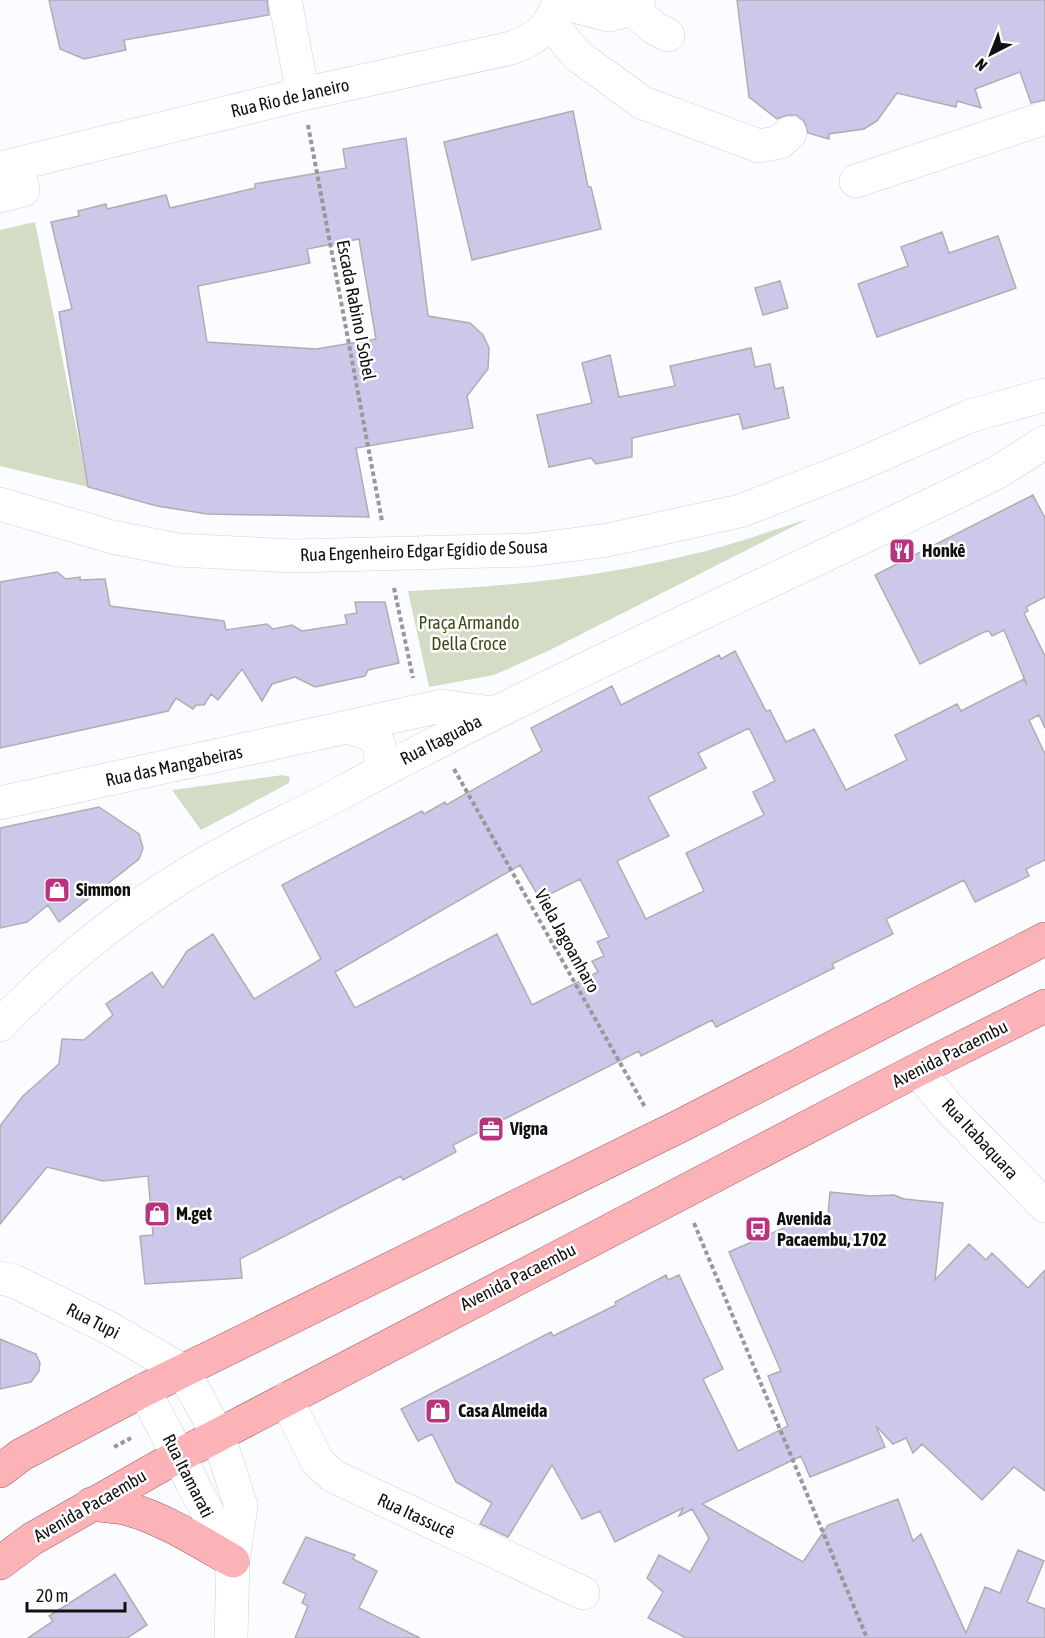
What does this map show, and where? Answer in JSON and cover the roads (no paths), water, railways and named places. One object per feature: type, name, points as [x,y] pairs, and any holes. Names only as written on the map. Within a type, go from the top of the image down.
[{"type":"main road","points":[[0,1471],[21,1455],[144,1390],[662,1135],[1045,939]]},
{"type":"main road","name":"Avenida Pacaembu","points":[[0,1563],[32,1539],[178,1456],[917,1070],[1045,1006]]},
{"type":"main road","points":[[91,1504],[128,1509],[150,1518],[233,1562]]},
{"type":"street","points":[[285,0],[303,94]]},
{"type":"street","points":[[556,8],[609,15],[636,5],[654,28],[668,35]]},
{"type":"street","points":[[556,8],[578,56],[643,103],[759,146],[780,142],[790,133]]},
{"type":"street","name":"Rua Rio de Janeiro","points":[[9,166],[303,94],[511,48],[533,40],[556,8]]},
{"type":"street","points":[[856,181],[1045,118]]},
{"type":"street","points":[[0,196],[23,190],[9,166]]},
{"type":"street","name":"Rua Engenheiro Edgar Egídio de Sousa","points":[[0,504],[112,537],[178,549],[293,556],[430,555],[531,550],[608,540],[740,511],[858,465],[970,416],[1045,395]]},
{"type":"street","name":"Rua Itaguaba","points":[[0,1025],[100,934],[165,887],[238,844],[297,817],[493,713],[998,472],[1045,442]]},
{"type":"street","name":"Rua das Mangabeiras","points":[[0,803],[441,706],[493,713]]},
{"type":"street","points":[[347,727],[369,733],[378,740],[381,755],[379,772]]},
{"type":"street","name":"Rua Itabaquara","points":[[917,1070],[946,1106],[1045,1206]]},
{"type":"street","name":"Rua Tupi","points":[[0,1278],[14,1281],[109,1328],[183,1371]]},
{"type":"street","name":"Rua Itamarati","points":[[183,1371],[218,1435],[241,1506],[233,1562],[231,1638]]},
{"type":"street","name":"Rua Itamarati","points":[[144,1390],[233,1562]]},
{"type":"street","name":"Rua Itassucê","points":[[286,1399],[317,1461],[333,1476],[583,1593]]},
{"type":"place","name":"Honkê","points":[[902,551]]},
{"type":"place","name":"Simmon","points":[[57,890]]},
{"type":"place","name":"Vigna","points":[[491,1129]]},
{"type":"place","name":"M.get","points":[[157,1214]]},
{"type":"place","name":"Avenida Pacaembu, 1702","points":[[758,1229]]},
{"type":"place","name":"Casa Almeida","points":[[438,1411]]},
{"type":"park label","name":"Praça Armando Della Croce","points":[[469,633]]}]
